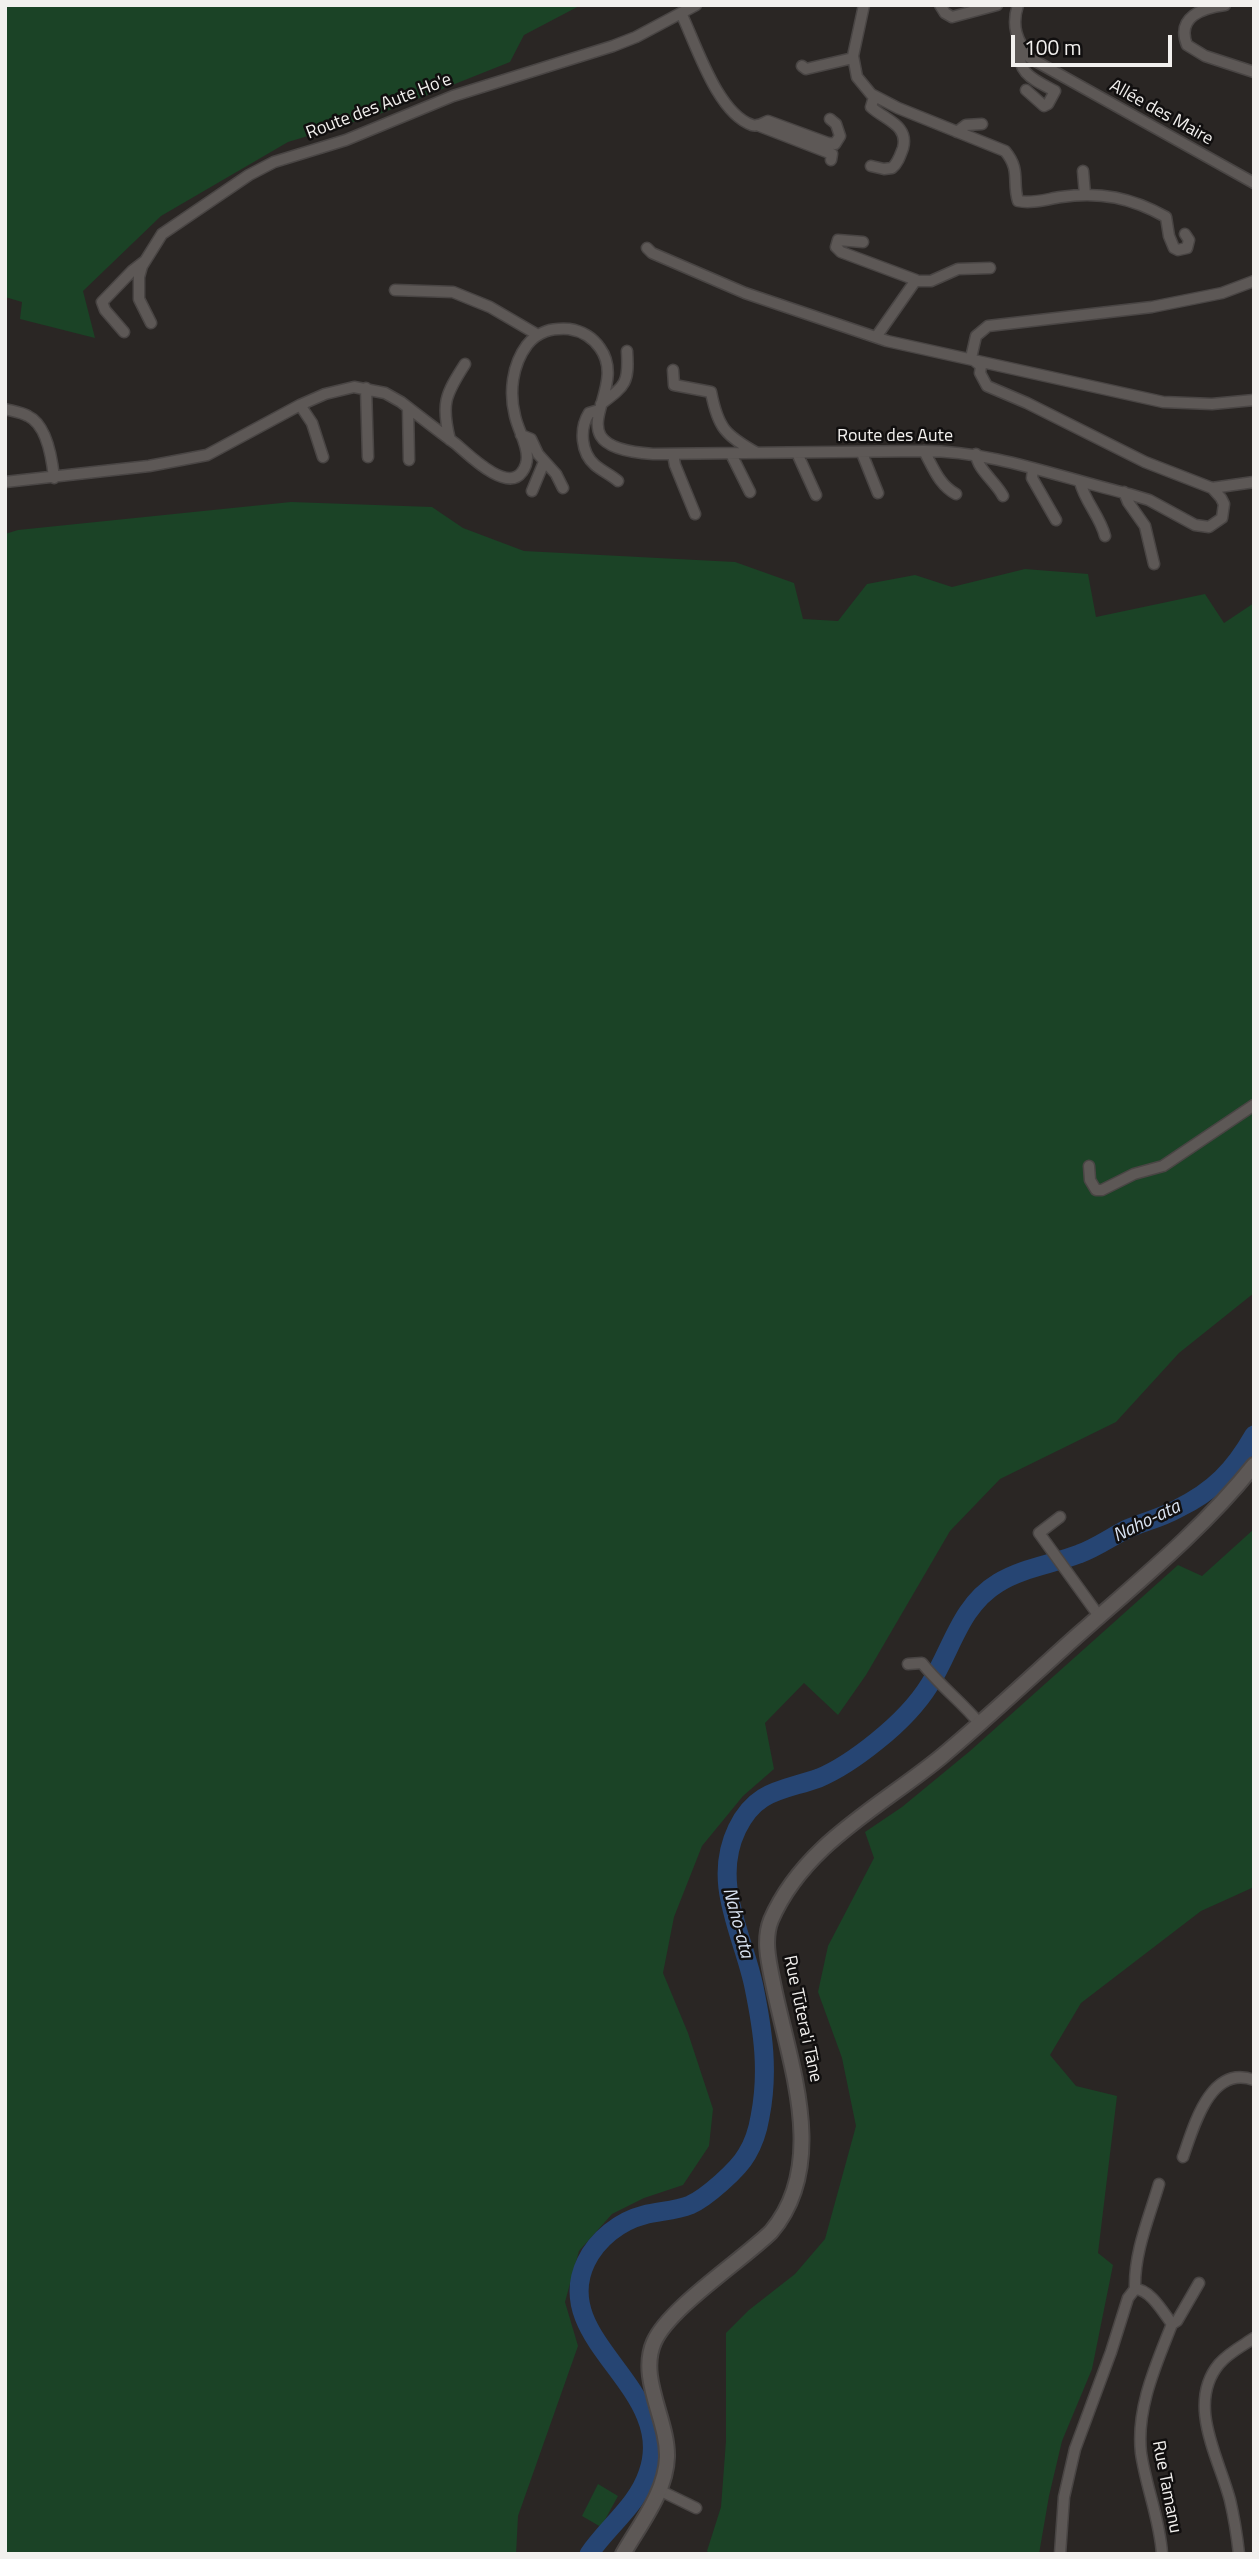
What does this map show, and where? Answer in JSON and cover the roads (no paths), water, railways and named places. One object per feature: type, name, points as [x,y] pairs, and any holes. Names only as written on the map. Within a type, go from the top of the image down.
[{"type":"street","name":"Route des Aute Ho'e","points":[[150,323],[138,289],[142,266],[162,234],[248,175],[274,162],[346,140],[471,90],[613,46],[696,5]]},
{"type":"street","points":[[864,5],[853,58],[857,76],[874,97],[1005,151],[1013,160],[1016,170],[1018,201],[1027,203],[1085,195],[1127,199],[1143,204],[1166,217],[1174,248],[1187,248],[1189,240],[1185,234]]},
{"type":"street","points":[[940,5],[945,13],[952,16],[997,5]]},
{"type":"street","points":[[1018,5],[1014,20],[1021,68],[1055,91],[1044,106],[1026,90]]},
{"type":"street","points":[[1225,5],[1201,10],[1192,15],[1184,30],[1187,45],[1205,56],[1254,72]]},
{"type":"street","points":[[681,13],[730,109],[757,125],[832,154],[831,160]]},
{"type":"street","name":"Allée des Maire","points":[[1018,40],[1030,58],[1040,66],[1105,98],[1254,183]]},
{"type":"street","points":[[802,66],[806,69],[816,68],[853,58]]},
{"type":"street","points":[[871,166],[892,168],[899,158],[905,139],[896,124],[871,107],[874,97]]},
{"type":"street","points":[[757,125],[768,121],[832,144],[838,141],[840,136],[836,124],[830,119]]},
{"type":"street","points":[[957,132],[966,125],[982,124]]},
{"type":"street","points":[[1083,171],[1085,195]]},
{"type":"street","points":[[863,242],[838,240],[836,247],[841,252],[915,281],[931,281],[958,269],[990,268]]},
{"type":"street","points":[[647,248],[652,253],[745,293],[876,337],[1163,401],[1199,404],[1254,400]]},
{"type":"street","points":[[124,332],[105,310],[102,302],[145,261]]},
{"type":"street","points":[[876,337],[915,281]]},
{"type":"street","points":[[971,358],[976,336],[988,326],[1152,307],[1222,293],[1254,281]]},
{"type":"street","points":[[5,482],[149,466],[207,454],[300,405],[325,394],[354,387],[385,393],[486,468],[503,478],[518,477],[527,457],[514,416],[514,374],[523,350],[538,334],[490,307],[453,292],[395,290]]},
{"type":"street","name":"Route des Aute","points":[[538,334],[557,329],[573,330],[596,342],[608,365],[608,377],[597,424],[600,433],[614,448],[632,453],[924,451],[976,454],[1124,492],[1149,500],[1195,525],[1209,527],[1215,525],[1224,512],[1221,498],[1212,488]]},
{"type":"street","points":[[618,481],[594,465],[587,454],[583,443],[584,421],[589,413],[600,407],[626,381],[629,365],[627,351]]},
{"type":"street","points":[[971,358],[981,366],[980,373],[987,387],[1027,403],[1145,462],[1212,488],[1254,482]]},
{"type":"street","points":[[450,440],[444,408],[455,380],[465,364]]},
{"type":"street","points":[[673,370],[674,385],[711,391],[719,423],[725,433],[758,453]]},
{"type":"street","points":[[366,388],[368,457]]},
{"type":"street","points":[[300,405],[312,423],[323,457]]},
{"type":"street","points":[[408,408],[409,460]]},
{"type":"street","points":[[5,409],[29,416],[38,424],[54,478]]},
{"type":"street","points":[[521,435],[530,437],[563,488]]},
{"type":"street","points":[[924,451],[941,482],[956,494]]},
{"type":"street","points":[[797,453],[816,495]]},
{"type":"street","points":[[862,453],[878,494]]},
{"type":"street","points":[[673,454],[695,514]]},
{"type":"street","points":[[731,454],[750,492]]},
{"type":"street","points":[[976,454],[978,464],[997,484],[1003,496]]},
{"type":"street","points":[[532,491],[544,462]]},
{"type":"street","points":[[1033,469],[1032,478],[1056,520]]},
{"type":"street","points":[[1080,482],[1083,497],[1102,526],[1105,536]]},
{"type":"street","points":[[1124,492],[1145,526],[1154,564]]},
{"type":"street","points":[[1089,1166],[1090,1180],[1096,1190],[1102,1190],[1133,1174],[1163,1166],[1254,1105]]},
{"type":"street","name":"Rue Tūtera'i Tāne","points":[[624,2553],[659,2490],[667,2459],[666,2437],[649,2364],[654,2341],[681,2308],[771,2232],[790,2202],[797,2177],[800,2109],[767,1942],[770,1922],[792,1883],[820,1851],[863,1814],[920,1774],[980,1724],[1208,1516],[1254,1465]]},
{"type":"street","points":[[1060,1517],[1039,1533],[1099,1616]]},
{"type":"street","points":[[908,1664],[922,1663],[980,1724]]},
{"type":"street","points":[[1182,2157],[1199,2113],[1216,2087],[1233,2077],[1242,2076],[1254,2080]]},
{"type":"street","points":[[1060,2554],[1068,2474],[1128,2298],[1135,2289],[1139,2249],[1159,2184]]},
{"type":"street","name":"Rue Tamanu","points":[[1162,2554],[1142,2455],[1140,2426],[1144,2403],[1172,2324],[1199,2283]]},
{"type":"street","points":[[1135,2289],[1149,2295],[1172,2324]]},
{"type":"street","points":[[1239,2554],[1230,2500],[1206,2425],[1204,2408],[1206,2393],[1217,2366],[1254,2338]]},
{"type":"street","points":[[659,2490],[696,2508]]},
{"type":"waterway","name":"Naho-ata","points":[[589,2554],[637,2496],[648,2473],[652,2443],[646,2415],[632,2390],[597,2341],[584,2316],[579,2290],[586,2262],[596,2246],[610,2232],[626,2222],[644,2215],[690,2205],[713,2190],[743,2160],[759,2122],[764,2084],[762,2036],[754,1987],[728,1889],[727,1869],[737,1829],[753,1806],[762,1799],[782,1789],[819,1778],[841,1766],[892,1728],[925,1692],[974,1604],[998,1583],[1027,1570],[1085,1552],[1127,1529],[1165,1515],[1190,1502],[1212,1487],[1231,1469],[1254,1435]]}]
